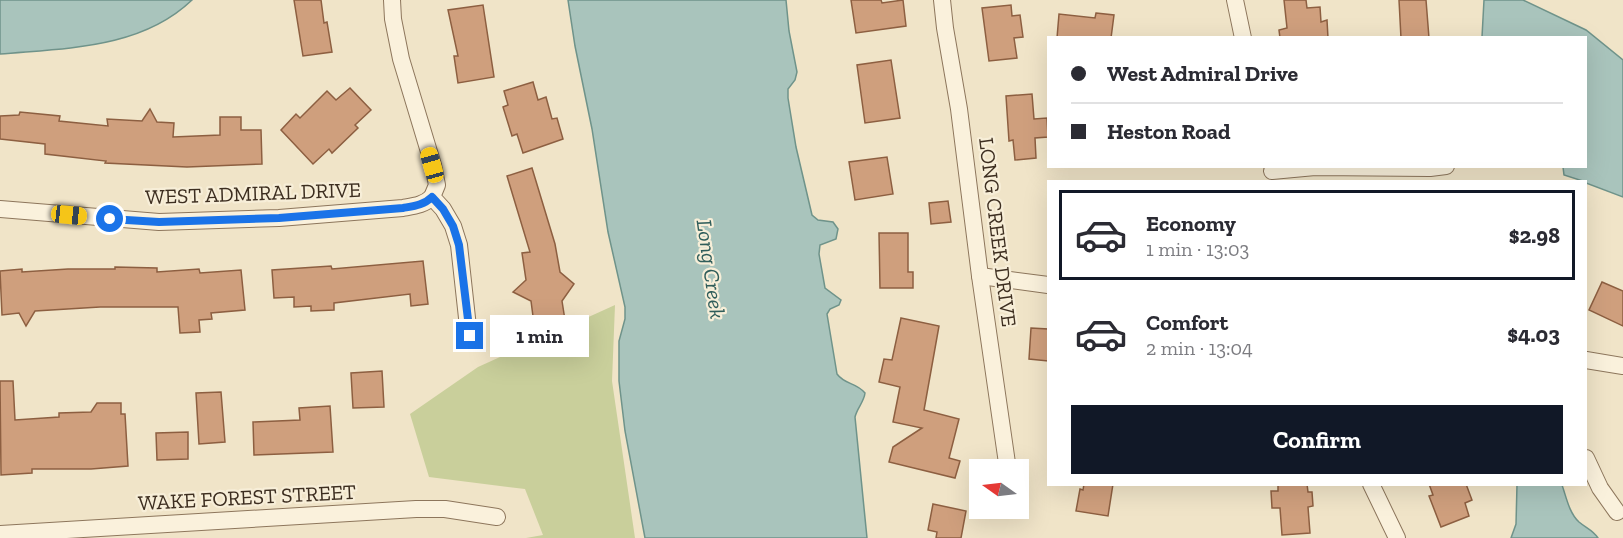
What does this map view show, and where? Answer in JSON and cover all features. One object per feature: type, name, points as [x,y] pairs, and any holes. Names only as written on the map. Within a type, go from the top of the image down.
[{"type":"street","points":[[392,0],[393,19],[401,59],[435,175],[436,185],[432,197],[443,209],[453,226],[459,245],[470,336]]},
{"type":"street","name":"LONG CREEK DRIVE","points":[[942,0],[1006,459]]},
{"type":"street","points":[[1235,0],[1243,36]]},
{"type":"street","points":[[1273,173],[1308,168]]},
{"type":"street","name":"WEST ADMIRAL DRIVE","points":[[0,209],[159,222],[279,218],[403,208],[420,205],[432,197]]},
{"type":"street","points":[[980,276],[1047,285]]},
{"type":"street","points":[[1587,360],[1623,366]]},
{"type":"street","points":[[1587,460],[1600,488],[1617,512]]},
{"type":"street","points":[[1372,486],[1397,538]]},
{"type":"street","name":"WAKE FOREST STREET","points":[[0,534],[416,509],[445,509],[497,517]]},
{"type":"green space","points":[[615,305],[612,381],[635,538],[526,538],[543,535],[525,489],[429,477],[410,414],[478,367]]},
{"type":"water","points":[[0,0],[192,0],[172,16],[126,37],[76,47],[0,54]]},
{"type":"water","name":"Long Creek","points":[[568,0],[786,0],[797,72],[795,80],[788,89],[796,147],[812,215],[818,220],[833,222],[838,229],[836,239],[820,245],[819,254],[825,288],[841,300],[839,305],[830,309],[827,314],[837,374],[865,393],[855,417],[867,538],[645,538],[625,431],[619,381],[619,341],[625,319],[625,307],[608,232]]},
{"type":"water","points":[[1484,0],[1523,0],[1586,30],[1623,60],[1623,197],[1587,183],[1587,180],[1564,175],[1563,168],[1587,168],[1587,36],[1482,36]]},
{"type":"water","points":[[1517,486],[1562,486],[1570,509],[1576,518],[1598,538],[1511,538],[1516,524]]},
{"type":"building","points":[[294,0],[321,0],[324,23],[327,22],[332,52],[303,56]]},
{"type":"building","points":[[851,0],[881,0],[882,3],[903,0],[906,26],[856,33]]},
{"type":"building","points":[[1284,0],[1306,0],[1307,8],[1320,7],[1321,22],[1327,20],[1328,36],[1280,36],[1279,30],[1287,28]]},
{"type":"building","points":[[1399,0],[1426,0],[1429,36],[1401,36]]},
{"type":"building","points":[[483,5],[494,77],[458,83],[454,56],[458,56],[448,10]]},
{"type":"building","points":[[1011,5],[1012,16],[1020,15],[1023,37],[1014,38],[1017,58],[989,61],[982,8]]},
{"type":"building","points":[[1096,13],[1114,15],[1111,36],[1057,36],[1059,14],[1095,18]]},
{"type":"building","points":[[891,60],[900,118],[865,123],[857,65]]},
{"type":"building","points":[[533,82],[538,100],[546,97],[552,119],[557,118],[563,139],[523,153],[517,134],[512,136],[503,107],[508,105],[504,91]]},
{"type":"building","points":[[350,88],[371,110],[355,125],[358,128],[332,153],[329,149],[313,164],[281,130],[296,114],[300,118],[327,91],[336,100]]},
{"type":"building","points":[[1032,94],[1034,119],[1047,118],[1047,137],[1035,138],[1036,158],[1015,160],[1013,140],[1009,141],[1006,96]]},
{"type":"building","points":[[150,109],[157,122],[174,123],[173,137],[220,135],[220,117],[241,117],[241,130],[261,130],[262,164],[187,167],[105,163],[106,161],[45,154],[45,144],[0,139],[0,116],[19,115],[20,112],[60,116],[59,121],[108,126],[107,119],[142,121]]},
{"type":"building","points":[[887,157],[893,194],[855,200],[849,162]]},
{"type":"building","points":[[532,168],[555,244],[560,272],[574,284],[562,301],[565,320],[534,324],[531,301],[513,292],[526,280],[522,253],[530,252],[507,176]]},
{"type":"building","points":[[948,201],[951,222],[931,224],[929,203]]},
{"type":"building","points":[[879,233],[908,233],[908,272],[913,272],[913,288],[880,288]]},
{"type":"building","points":[[423,261],[428,304],[411,306],[410,294],[334,303],[334,310],[311,311],[311,306],[294,307],[294,297],[274,298],[272,270],[331,266],[332,269]]},
{"type":"building","points":[[115,267],[157,268],[157,272],[199,269],[200,273],[241,270],[245,310],[211,313],[212,319],[199,320],[200,332],[180,333],[178,307],[100,307],[35,311],[26,326],[19,313],[2,315],[0,271],[115,269]]},
{"type":"building","points":[[1602,282],[1623,291],[1623,326],[1589,310]]},
{"type":"building","points":[[901,318],[939,326],[924,410],[959,419],[949,458],[960,461],[955,478],[889,462],[893,447],[922,428],[893,422],[900,387],[879,382],[884,359],[892,360]]},
{"type":"building","points":[[1031,328],[1047,329],[1047,361],[1029,359]]},
{"type":"building","points":[[382,371],[384,407],[353,408],[351,373]]},
{"type":"building","points":[[0,381],[13,381],[15,420],[59,417],[59,413],[91,412],[97,403],[121,403],[121,414],[125,414],[128,466],[91,469],[32,469],[32,473],[1,475]]},
{"type":"building","points":[[221,392],[225,442],[199,444],[196,393]]},
{"type":"building","points":[[330,406],[333,452],[254,455],[253,422],[300,420],[299,408]]},
{"type":"building","points":[[188,432],[188,459],[157,460],[156,433]]},
{"type":"building","points":[[1084,486],[1113,486],[1108,516],[1076,511],[1080,489],[1083,490]]},
{"type":"building","points":[[1278,486],[1307,486],[1308,492],[1312,492],[1313,506],[1308,507],[1310,533],[1282,535],[1280,508],[1272,508],[1271,491],[1278,491]]},
{"type":"building","points":[[1430,486],[1467,486],[1472,500],[1465,503],[1469,516],[1441,527],[1429,496],[1433,495]]},
{"type":"building","points":[[933,504],[966,511],[961,538],[936,538],[937,532],[928,530]]},
{"type":"route","points":[[110,219],[159,222],[279,218],[403,208],[420,205],[432,197],[443,209],[453,226],[459,245],[470,336]]}]
